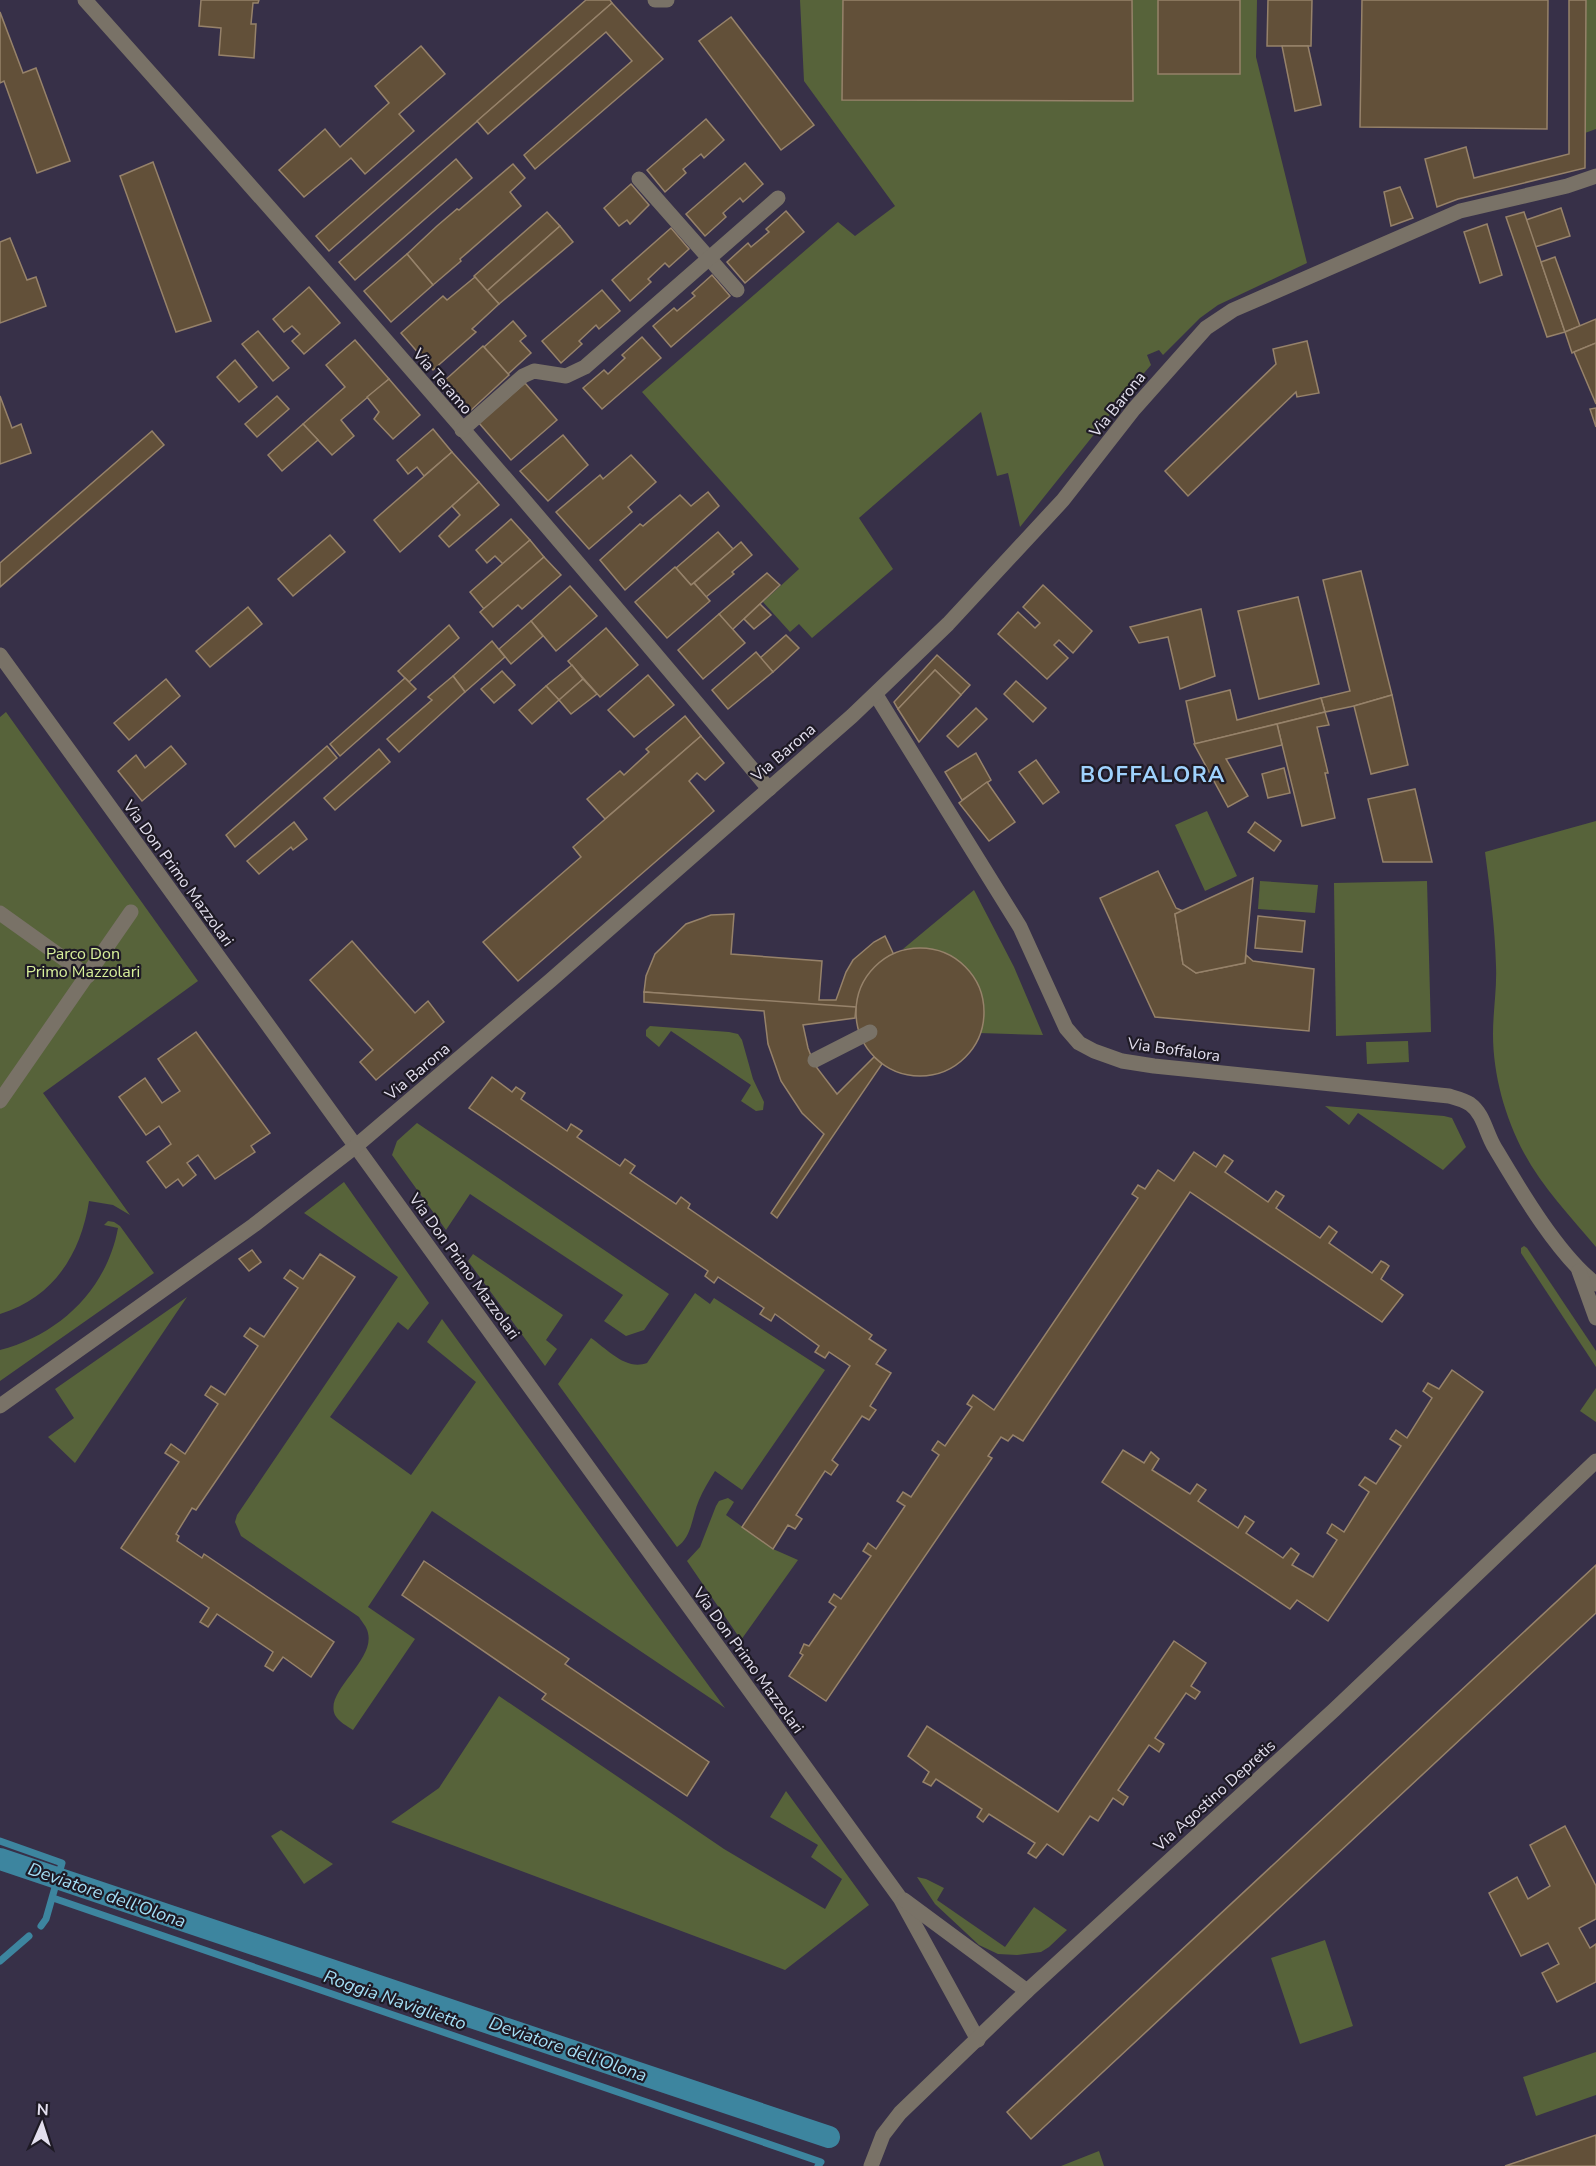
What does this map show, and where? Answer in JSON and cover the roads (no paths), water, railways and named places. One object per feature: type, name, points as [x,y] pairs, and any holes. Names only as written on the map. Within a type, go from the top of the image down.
[{"type":"street","name":"Via Teramo","points":[[85,0],[291,232],[578,563],[769,789]]},
{"type":"street","points":[[655,0],[667,0]]},
{"type":"street","name":"Via Barona","points":[[0,1406],[254,1225],[356,1146],[551,980],[876,695],[948,624],[1063,500],[1134,409],[1206,328],[1233,310],[1461,211],[1566,186],[1596,176]]},
{"type":"street","points":[[639,179],[737,290]]},
{"type":"street","points":[[462,430],[523,376],[534,372],[566,376],[585,367],[778,198]]},
{"type":"street","name":"Via Don Primo Mazzolari","points":[[0,655],[291,1060],[356,1146],[900,1898],[978,2040]]},
{"type":"street","name":"Via Boffalora","points":[[876,695],[999,891],[1020,927],[1066,1028],[1079,1043],[1122,1061],[1154,1066],[1461,1099],[1470,1104],[1478,1113],[1493,1145],[1535,1211],[1579,1271],[1596,1284]]},
{"type":"street","points":[[0,1101],[131,912]]},
{"type":"street","points":[[0,914],[88,976]]},
{"type":"street","points":[[815,1060],[870,1032]]},
{"type":"street","name":"Via Boffalora","points":[[1579,1271],[1596,1318]]},
{"type":"street","name":"Via Agostino Depretis","points":[[871,2166],[890,2124],[1027,1991],[1334,1710],[1596,1461]]},
{"type":"street","name":"Via Don Primo Mazzolari","points":[[900,1898],[1027,1991]]},
{"type":"waterway","name":"Roggia Naviglietto","points":[[0,1841],[62,1863],[46,1919],[41,1926]]},
{"type":"waterway","name":"Deviatore dell'Olona","points":[[0,1859],[829,2137]]},
{"type":"waterway","name":"Roggia Naviglietto","points":[[53,1898],[821,2162],[818,2166]]},
{"type":"waterway","points":[[0,1961],[29,1936]]},
{"type":"district","name":"BOFFALORA","points":[[1153,774]]},
{"type":"park label","name":"Parco Don Primo Mazzolari","points":[[83,962]]}]
